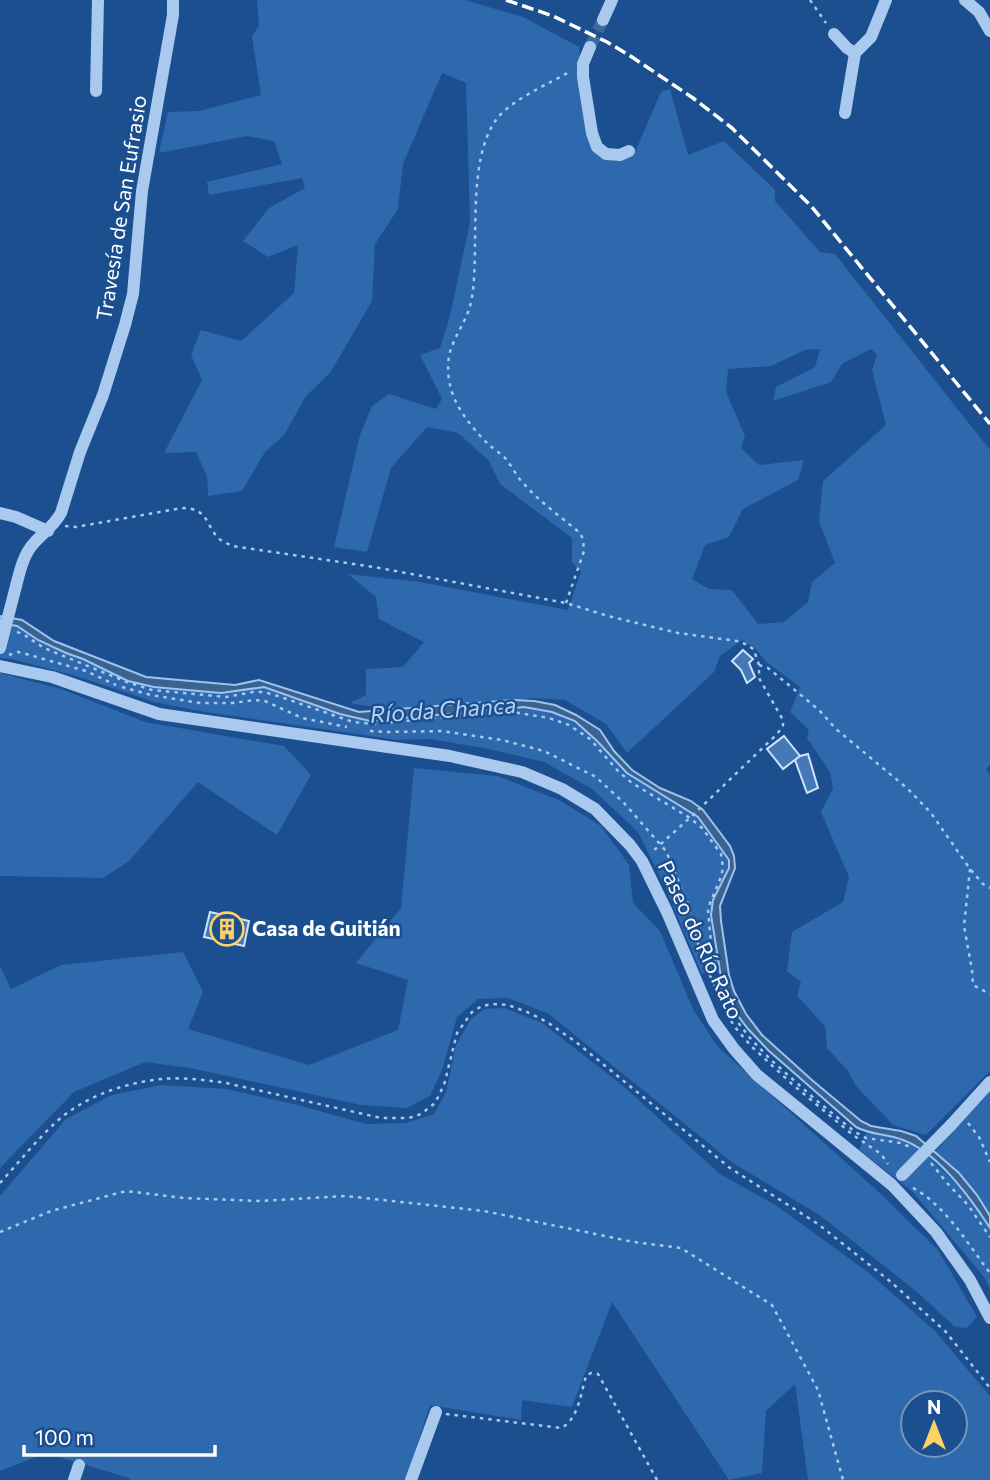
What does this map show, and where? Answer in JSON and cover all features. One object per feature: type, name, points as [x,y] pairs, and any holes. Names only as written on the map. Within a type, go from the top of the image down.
[{"type":"street","points":[[96,91],[98,0]]},
{"type":"street","name":"Travesía de San Eufrasio","points":[[0,648],[21,564],[28,550],[52,526],[65,501],[125,325],[130,304],[142,191],[173,15],[173,0]]},
{"type":"street","points":[[603,20],[612,0]]},
{"type":"street","points":[[845,113],[855,53],[871,37],[886,0]]},
{"type":"street","points":[[965,0],[984,17],[990,31]]},
{"type":"street","points":[[834,34],[855,53]]},
{"type":"street","points":[[590,47],[583,64],[584,84],[597,147],[606,155],[629,152]]},
{"type":"street","points":[[0,513],[52,526]]},
{"type":"street","name":"Paseo do Río Rato","points":[[0,666],[52,677],[159,714],[450,756],[522,772],[562,789],[595,809],[642,861],[713,1020],[734,1049],[757,1075],[898,1180],[970,1279],[990,1318]]},
{"type":"street","points":[[898,1180],[990,1082]]},
{"type":"street","points":[[411,1480],[436,1412]]},
{"type":"street","points":[[74,1480],[79,1465]]},
{"type":"path","points":[[810,0],[834,34]]},
{"type":"path","points":[[566,603],[584,551],[580,533],[523,483],[505,458],[471,425],[456,402],[448,371],[452,345],[465,323],[472,300],[476,211],[481,160],[487,137],[506,107],[583,64]]},
{"type":"path","points":[[52,526],[76,527],[190,508],[208,520],[221,541],[233,546],[374,567],[566,603],[678,633],[737,641],[754,650],[759,665],[759,678],[783,720],[783,727],[692,817],[642,861]]},
{"type":"path","points":[[12,631],[23,634],[44,648],[152,690],[226,698],[264,692],[362,724],[507,711],[549,718],[569,725],[590,739],[632,783],[692,817],[721,854],[721,877],[710,903],[708,921],[711,942],[725,1000],[750,1038],[770,1059],[855,1132],[866,1138],[900,1143],[919,1152]]},
{"type":"path","points":[[0,655],[18,652],[86,671],[118,686],[151,695],[200,703],[265,701],[302,718],[357,730]]},
{"type":"path","points":[[759,665],[768,668],[819,710],[836,729],[908,789],[931,813],[970,869],[990,888]]},
{"type":"path","points":[[368,731],[442,731],[502,740],[544,751],[596,777],[624,803],[666,852],[688,904],[698,944],[718,996],[734,1026],[751,1046],[792,1084],[853,1135],[881,1154],[898,1180],[922,1193],[942,1210],[990,1273]]},
{"type":"path","points":[[970,869],[964,926],[973,985],[990,994]]},
{"type":"path","points":[[0,1183],[56,1122],[79,1105],[107,1091],[137,1083],[162,1079],[200,1080],[226,1083],[381,1118],[409,1118],[421,1114],[435,1103],[442,1093],[457,1033],[472,1012],[482,1006],[508,1005],[547,1021],[730,1168],[818,1224],[891,1282],[946,1332],[990,1388]]},
{"type":"path","points":[[962,1114],[979,1137],[990,1162]]},
{"type":"path","points":[[930,1161],[968,1205],[990,1237]]},
{"type":"path","points":[[0,1231],[51,1211],[127,1191],[184,1198],[260,1201],[346,1196],[484,1211],[634,1242],[681,1248],[772,1305],[818,1390],[843,1480]]},
{"type":"path","points":[[436,1412],[561,1428],[567,1425],[573,1416],[586,1376],[591,1373],[598,1374],[657,1480]]},
{"type":"shaded area","points":[[257,0],[465,0],[523,17],[579,47],[585,127],[596,154],[616,161],[635,152],[661,92],[670,89],[688,155],[724,141],[775,190],[775,201],[820,252],[835,254],[990,450],[990,764],[986,770],[990,775],[990,1071],[926,1135],[893,1125],[856,1086],[848,1071],[827,1048],[825,1026],[797,996],[801,982],[787,971],[792,932],[843,902],[849,877],[821,812],[833,788],[830,772],[807,738],[809,730],[790,712],[800,687],[765,661],[757,650],[742,640],[720,656],[714,672],[627,753],[606,724],[565,700],[534,698],[385,709],[350,703],[366,695],[366,669],[403,667],[424,642],[379,619],[376,597],[348,574],[420,582],[568,610],[581,572],[572,562],[572,538],[500,484],[489,461],[458,433],[427,427],[391,468],[367,552],[334,547],[360,435],[372,406],[389,394],[436,409],[442,399],[420,355],[440,348],[450,316],[470,222],[466,83],[442,73],[403,164],[398,209],[375,244],[372,301],[330,373],[306,396],[284,435],[265,452],[242,491],[208,496],[207,476],[196,452],[164,453],[202,380],[191,355],[201,330],[241,341],[294,293],[298,245],[268,257],[243,241],[269,208],[305,188],[302,178],[209,195],[207,182],[282,164],[274,141],[247,136],[159,153],[168,112],[199,111],[261,95],[252,36],[259,26]],"holes":[[[820,349],[815,367],[776,387],[773,401],[831,382],[842,364],[871,349],[877,355],[872,370],[886,425],[823,481],[819,521],[835,563],[812,582],[808,602],[784,622],[758,624],[732,590],[709,589],[692,579],[705,545],[729,537],[743,509],[798,480],[804,460],[759,465],[741,448],[745,436],[726,392],[728,369],[771,366],[805,350]]]},
{"type":"shaded area","points":[[0,623],[17,626],[38,640],[128,681],[154,687],[221,693],[264,687],[340,714],[370,721],[524,707],[552,712],[575,721],[627,773],[698,817],[729,860],[711,919],[719,968],[702,974],[638,832],[592,789],[544,762],[430,739],[398,740],[154,702],[76,676],[0,658]]},
{"type":"shaded area","points":[[0,673],[61,689],[145,722],[284,746],[311,775],[277,835],[198,782],[129,861],[103,878],[0,876]]},
{"type":"shaded area","points":[[414,768],[497,776],[559,800],[601,826],[629,865],[633,903],[660,931],[693,1009],[717,1046],[882,1195],[938,1250],[977,1317],[967,1328],[955,1327],[917,1292],[821,1216],[733,1163],[549,1014],[508,998],[478,999],[457,1017],[442,1070],[430,1096],[407,1108],[361,1105],[190,1068],[145,1062],[74,1092],[0,1168],[0,966],[11,989],[61,965],[183,952],[203,992],[188,1029],[309,1065],[398,1030],[408,980],[356,963],[401,908]]},
{"type":"shaded area","points":[[505,1008],[542,1023],[622,1085],[720,1174],[777,1206],[869,1273],[935,1331],[990,1396],[990,1480],[808,1480],[795,1384],[766,1411],[762,1473],[729,1480],[612,1302],[572,1407],[522,1400],[521,1420],[430,1405],[406,1480],[130,1480],[46,1453],[0,1471],[0,1196],[66,1119],[112,1095],[161,1085],[226,1089],[366,1124],[406,1123],[434,1114],[446,1092],[456,1045],[471,1019],[484,1009]]},
{"type":"shaded area","points":[[990,1089],[990,1216],[965,1182],[935,1152]]},
{"type":"shaded area","points":[[866,1132],[900,1139],[919,1147],[964,1191],[990,1228],[990,1289],[984,1277],[913,1192],[859,1150]]},
{"type":"water","name":"Río da Chanca","points":[[0,616],[22,620],[54,641],[146,677],[235,685],[259,680],[359,712],[514,700],[555,705],[576,715],[600,730],[614,751],[632,770],[703,810],[730,846],[735,868],[720,906],[729,975],[746,1014],[762,1035],[861,1121],[871,1126],[916,1136],[959,1173],[977,1195],[990,1216],[990,1228],[963,1190],[928,1154],[903,1140],[856,1127],[769,1051],[748,1029],[723,990],[711,915],[713,900],[729,868],[729,860],[698,817],[627,773],[575,721],[552,712],[524,707],[370,721],[340,714],[264,687],[221,693],[154,687],[128,681],[38,640],[17,626],[0,623]]},
{"type":"building","points":[[743,650],[753,659],[749,663],[755,677],[747,683],[741,670],[732,661]]},
{"type":"building","points":[[784,736],[800,756],[783,769],[767,749]]},
{"type":"building","points":[[808,754],[818,788],[807,793],[795,760]]},
{"type":"building","name":"Casa de Guitián","points":[[210,912],[249,921],[244,946],[204,937]]},
{"type":"tunnel","points":[[590,47],[603,20]]},
{"type":"railway","points":[[506,0],[553,16],[607,42],[693,98],[732,128],[811,206],[990,424]]},
{"type":"place","name":"Casa de Guitián","points":[[227,929]]}]
